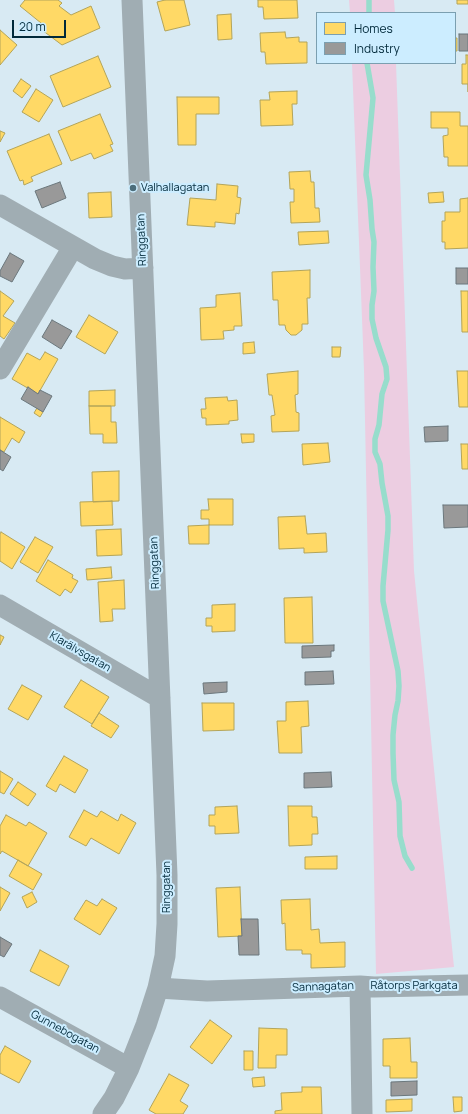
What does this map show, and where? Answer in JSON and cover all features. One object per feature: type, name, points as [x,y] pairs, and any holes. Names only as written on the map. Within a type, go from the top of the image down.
[{"type":"street","name":"Ringgatan","points":[[103,1114],[114,1098],[129,1068],[146,1025],[158,988],[165,956],[167,924],[167,874],[132,0]]},
{"type":"street","points":[[0,206],[95,259],[112,266],[125,269],[143,268]]},
{"type":"street","points":[[0,369],[73,247]]},
{"type":"street","name":"Klarälvsgatan","points":[[0,605],[160,698]]},
{"type":"street","name":"Sannagatan","points":[[158,988],[207,991],[360,986],[362,1114]]},
{"type":"street","name":"Råtorps Parkgata","points":[[360,986],[468,986]]},
{"type":"street","name":"Gunnebogatan","points":[[0,997],[129,1068]]},
{"type":"shaded area","points":[[349,0],[394,0],[395,12],[350,12]]},
{"type":"shaded area","points":[[352,64],[396,64],[414,571],[454,967],[376,974],[364,370]]},
{"type":"building: Homes","points":[[25,0],[58,0],[62,3],[59,6],[71,15],[91,6],[100,28],[62,45],[38,27],[41,23],[20,6]]},
{"type":"building: Homes","points":[[165,0],[184,0],[190,25],[165,31],[157,2]]},
{"type":"building: Homes","points":[[258,0],[297,0],[298,18],[264,19],[263,7],[258,7]]},
{"type":"building: Homes","points":[[457,0],[468,0],[468,4],[457,4]]},
{"type":"building: Homes","points":[[231,14],[232,39],[218,40],[217,15]]},
{"type":"building: Homes","points":[[0,30],[17,45],[0,65]]},
{"type":"building: Homes","points":[[285,32],[286,38],[299,37],[299,42],[307,42],[307,63],[266,64],[265,52],[261,52],[260,33]]},
{"type":"building: Homes","points":[[456,38],[457,38],[456,51]]},
{"type":"building: Homes","points":[[466,55],[468,55],[468,84],[462,84],[462,64],[466,64]]},
{"type":"building: Homes","points":[[98,56],[111,87],[63,107],[50,76]]},
{"type":"building: Homes","points":[[21,79],[31,86],[22,98],[13,91]]},
{"type":"building: Homes","points":[[36,89],[53,100],[39,122],[22,112]]},
{"type":"building: Homes","points":[[297,91],[297,104],[292,104],[293,125],[261,126],[260,100],[270,100],[269,92]]},
{"type":"building: Homes","points":[[177,97],[219,97],[219,114],[196,114],[196,145],[178,145]]},
{"type":"building: Homes","points":[[431,112],[460,112],[460,126],[468,126],[468,166],[448,166],[448,157],[444,157],[443,136],[448,135],[448,128],[431,128]]},
{"type":"building: Homes","points":[[100,114],[113,144],[110,145],[113,151],[94,159],[91,153],[71,161],[58,131]]},
{"type":"building: Homes","points":[[0,131],[5,133],[0,142]]},
{"type":"building: Homes","points":[[49,134],[62,164],[31,177],[33,181],[24,185],[23,180],[20,181],[7,151]]},
{"type":"building: Homes","points":[[310,171],[311,182],[314,182],[315,208],[319,208],[320,222],[291,223],[290,202],[294,202],[294,189],[290,189],[289,172]]},
{"type":"building: Homes","points":[[217,184],[238,186],[237,197],[241,198],[239,214],[236,213],[235,224],[215,222],[215,227],[187,225],[190,198],[216,200]]},
{"type":"building: Homes","points":[[111,192],[112,217],[89,218],[88,193]]},
{"type":"building: Homes","points":[[443,192],[444,202],[429,203],[428,193]]},
{"type":"building: Homes","points":[[468,198],[468,248],[445,249],[445,242],[442,242],[442,221],[445,221],[445,212],[460,212],[460,199]]},
{"type":"building: Homes","points":[[328,231],[329,243],[299,245],[298,232]]},
{"type":"building: Homes","points":[[310,270],[310,298],[307,298],[308,324],[302,324],[302,330],[296,335],[291,335],[286,330],[285,325],[279,325],[278,300],[273,300],[272,272]]},
{"type":"building: Homes","points":[[0,291],[14,301],[3,316],[15,323],[4,339],[0,336]]},
{"type":"building: Homes","points":[[461,291],[468,291],[468,332],[462,332]]},
{"type":"building: Homes","points":[[240,293],[242,326],[234,326],[234,330],[223,331],[224,339],[201,340],[200,308],[216,307],[216,295]]},
{"type":"building: Homes","points":[[89,315],[118,332],[105,354],[76,337]]},
{"type":"building: Homes","points":[[254,342],[255,353],[243,354],[243,343]]},
{"type":"building: Homes","points":[[332,347],[341,347],[340,357],[332,357]]},
{"type":"building: Homes","points":[[45,352],[58,359],[38,394],[12,379],[27,353],[40,360]]},
{"type":"building: Homes","points":[[298,371],[298,394],[295,395],[296,412],[299,413],[299,431],[272,432],[271,416],[275,415],[272,395],[269,395],[267,374]]},
{"type":"building: Homes","points":[[457,371],[468,371],[468,407],[459,407]]},
{"type":"building: Homes","points":[[115,390],[115,406],[89,406],[89,391]]},
{"type":"building: Homes","points":[[227,397],[228,401],[237,400],[238,420],[229,421],[229,424],[206,425],[206,418],[202,418],[201,409],[206,409],[205,398]]},
{"type":"building: Homes","points":[[89,406],[111,406],[111,422],[116,422],[117,443],[103,443],[103,434],[90,434]]},
{"type":"building: Homes","points":[[37,408],[43,412],[40,417],[34,413]]},
{"type":"building: Homes","points":[[0,417],[25,432],[19,443],[12,438],[4,452],[0,450]]},
{"type":"building: Homes","points":[[241,434],[254,434],[254,442],[242,443]]},
{"type":"building: Homes","points":[[328,443],[330,462],[303,465],[302,444]]},
{"type":"building: Homes","points":[[461,444],[468,444],[468,469],[462,469]]},
{"type":"building: Homes","points":[[119,471],[119,501],[93,502],[92,472]]},
{"type":"building: Homes","points":[[208,499],[233,499],[233,525],[209,525],[209,519],[201,519],[201,510],[209,510]]},
{"type":"building: Homes","points":[[112,501],[113,525],[81,526],[80,502]]},
{"type":"building: Homes","points":[[305,516],[307,534],[326,533],[327,552],[304,553],[304,548],[279,549],[278,517]]},
{"type":"building: Homes","points":[[209,525],[209,544],[189,544],[188,526]]},
{"type":"building: Homes","points":[[121,529],[122,555],[97,556],[96,530]]},
{"type":"building: Homes","points":[[1,532],[25,547],[12,569],[0,561]]},
{"type":"building: Homes","points":[[35,537],[53,547],[38,573],[20,562]]},
{"type":"building: Homes","points":[[48,560],[73,575],[72,578],[78,581],[71,593],[65,589],[60,596],[36,581]]},
{"type":"building: Homes","points":[[111,567],[112,578],[87,580],[86,569]]},
{"type":"building: Homes","points":[[124,580],[125,609],[112,609],[113,621],[100,622],[98,582]]},
{"type":"building: Homes","points":[[312,597],[313,643],[285,643],[284,598]]},
{"type":"building: Homes","points":[[235,604],[235,631],[212,632],[212,626],[206,626],[206,618],[212,618],[212,605]]},
{"type":"building: Homes","points":[[0,635],[4,637],[0,645]]},
{"type":"building: Homes","points":[[81,680],[109,697],[92,724],[64,707]]},
{"type":"building: Homes","points":[[22,685],[42,696],[28,720],[8,709]]},
{"type":"building: Homes","points":[[308,701],[309,726],[301,727],[302,753],[279,753],[277,721],[286,721],[286,702]]},
{"type":"building: Homes","points":[[202,703],[234,703],[234,730],[203,731]]},
{"type":"building: Homes","points":[[99,713],[119,726],[111,738],[91,726]]},
{"type":"building: Homes","points":[[64,756],[88,770],[75,793],[60,784],[56,792],[46,786]]},
{"type":"building: Homes","points":[[0,771],[13,779],[4,794],[0,792]]},
{"type":"building: Homes","points":[[18,782],[36,794],[28,806],[10,794]]},
{"type":"building: Homes","points":[[237,806],[239,833],[215,834],[215,826],[209,826],[209,815],[215,815],[215,807]]},
{"type":"building: Homes","points":[[288,806],[312,806],[312,817],[317,817],[318,834],[312,834],[312,845],[289,846]]},
{"type":"building: Homes","points":[[84,810],[97,817],[101,811],[118,821],[121,814],[136,823],[119,854],[91,838],[86,846],[69,837]]},
{"type":"building: Homes","points":[[6,815],[26,826],[29,822],[47,833],[28,866],[2,851],[0,854],[0,826]]},
{"type":"building: Homes","points":[[337,856],[337,869],[305,869],[305,857]]},
{"type":"building: Homes","points":[[18,860],[42,874],[33,890],[9,876]]},
{"type":"building: Homes","points":[[0,887],[10,893],[0,911]]},
{"type":"building: Homes","points":[[240,887],[242,936],[218,937],[216,888]]},
{"type":"building: Homes","points":[[32,892],[37,902],[27,908],[22,897]]},
{"type":"building: Homes","points":[[102,899],[117,908],[100,935],[74,919],[86,900],[97,906]]},
{"type":"building: Homes","points":[[310,899],[311,930],[319,929],[320,943],[345,942],[345,967],[311,968],[311,954],[302,954],[302,950],[286,950],[285,923],[282,924],[281,900]]},
{"type":"building: Homes","points":[[40,950],[69,966],[59,986],[30,971]]},
{"type":"building: Homes","points":[[210,1020],[232,1036],[212,1064],[190,1047]]},
{"type":"building: Homes","points":[[259,1028],[287,1029],[287,1055],[276,1055],[276,1068],[258,1068]]},
{"type":"building: Homes","points":[[410,1038],[411,1062],[417,1062],[417,1078],[390,1078],[390,1066],[383,1066],[383,1039]]},
{"type":"building: Homes","points":[[5,1046],[31,1061],[19,1083],[0,1073],[0,1055]]},
{"type":"building: Homes","points":[[244,1051],[253,1051],[253,1070],[244,1070]]},
{"type":"building: Homes","points":[[169,1074],[189,1085],[180,1101],[188,1106],[183,1114],[156,1114],[149,1110]]},
{"type":"building: Homes","points":[[264,1077],[265,1086],[253,1087],[252,1078]]},
{"type":"building: Homes","points":[[302,1087],[321,1087],[322,1114],[275,1114],[275,1111],[282,1110],[281,1093],[302,1092]]},
{"type":"building: Homes","points":[[453,1097],[462,1097],[462,1111],[454,1112]]},
{"type":"building: Homes","points":[[412,1099],[412,1111],[386,1112],[386,1100]]},
{"type":"building: Industry","points":[[459,34],[468,34],[468,51],[459,51]]},
{"type":"building: Industry","points":[[60,182],[66,198],[42,208],[35,191]]},
{"type":"building: Industry","points":[[10,253],[24,261],[12,282],[0,276],[0,271]]},
{"type":"building: Industry","points":[[456,268],[468,268],[468,284],[456,284]]},
{"type":"building: Industry","points":[[52,320],[72,331],[61,349],[42,337]]},
{"type":"building: Industry","points":[[28,387],[38,394],[40,390],[52,396],[43,412],[21,399]]},
{"type":"building: Industry","points":[[448,426],[448,441],[425,442],[424,427]]},
{"type":"building: Industry","points":[[0,450],[11,457],[3,471],[0,469]]},
{"type":"building: Industry","points":[[443,505],[468,505],[468,527],[444,528]]},
{"type":"building: Industry","points":[[334,645],[334,651],[331,651],[331,657],[302,658],[302,646]]},
{"type":"building: Industry","points":[[333,671],[334,684],[305,685],[305,672]]},
{"type":"building: Industry","points":[[227,682],[227,692],[204,694],[203,683]]},
{"type":"building: Industry","points":[[331,772],[332,787],[304,788],[304,773]]},
{"type":"building: Industry","points":[[241,919],[258,919],[259,955],[239,955],[238,936],[242,936]]},
{"type":"building: Industry","points":[[0,937],[12,944],[4,957],[0,955]]},
{"type":"building: Industry","points":[[417,1081],[417,1095],[391,1096],[391,1082]]},
{"type":"waterway","points":[[369,0],[369,12]]},
{"type":"waterway","points":[[367,64],[373,98],[366,175],[374,242],[374,291],[372,319],[376,338],[386,367],[387,379],[382,394],[379,425],[375,439],[375,452],[380,464],[388,516],[383,601],[398,671],[399,686],[393,735],[393,753],[394,780],[399,802],[400,836],[405,856],[412,868]]},
{"type":"place","name":"Valhallagatan","points":[[133,188]]}]
